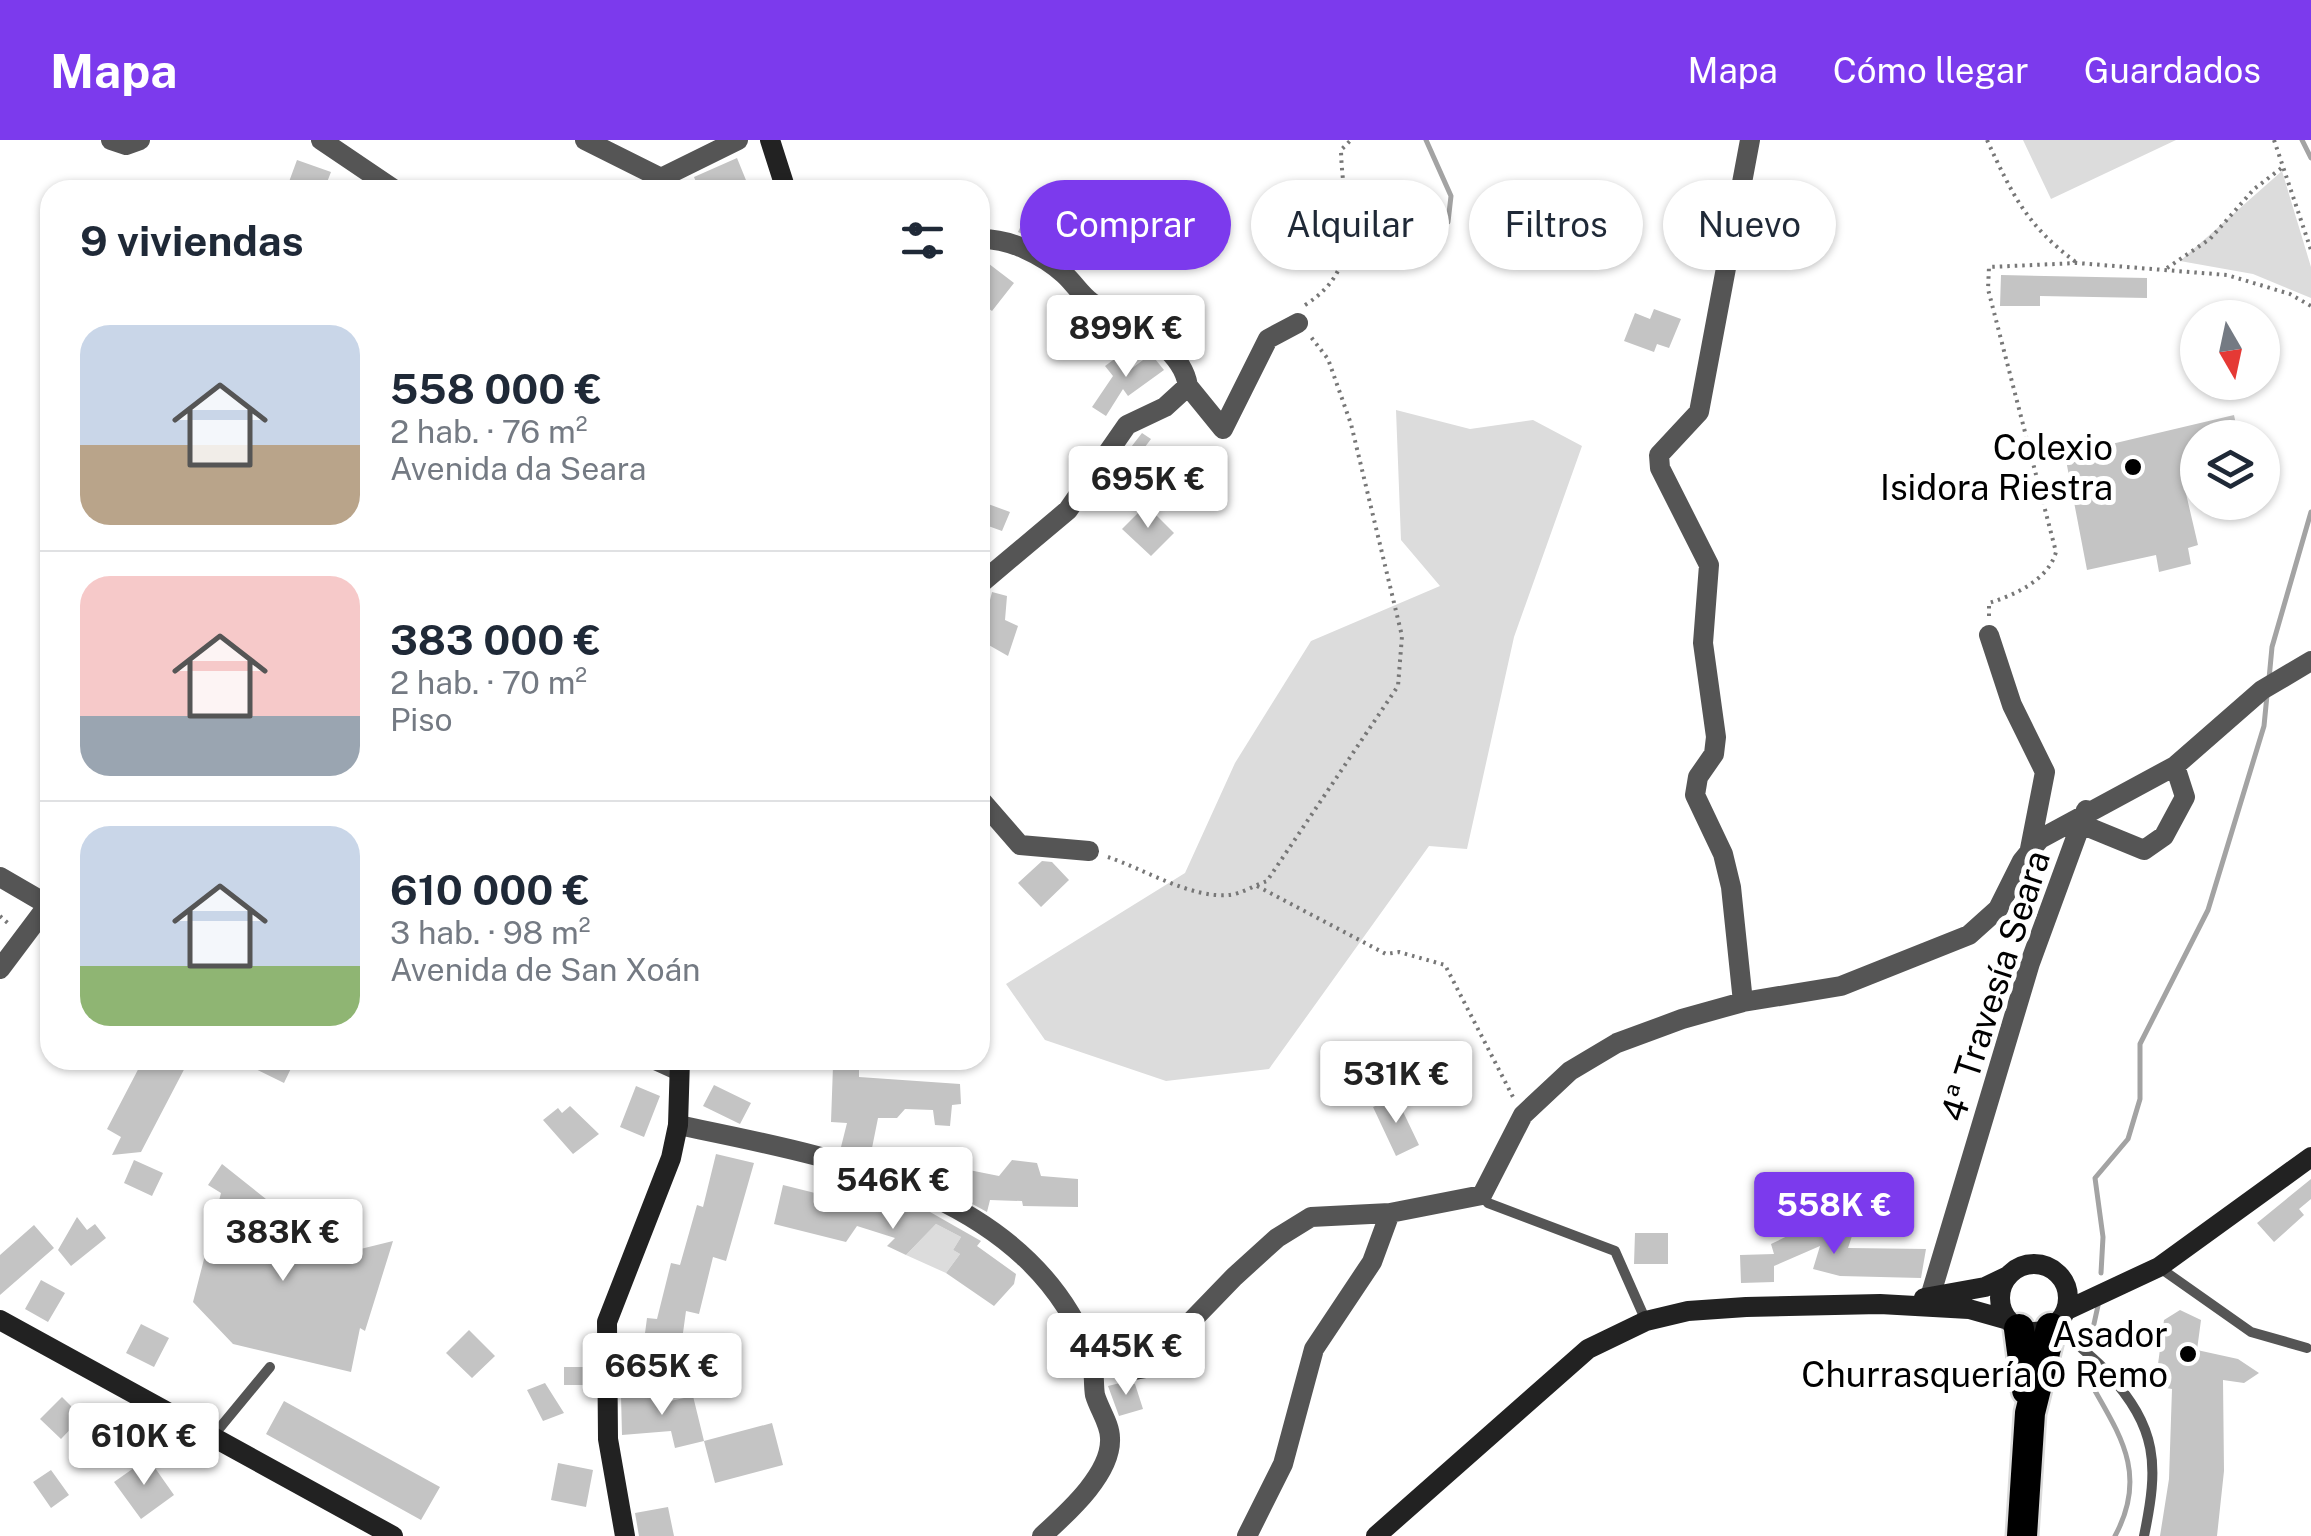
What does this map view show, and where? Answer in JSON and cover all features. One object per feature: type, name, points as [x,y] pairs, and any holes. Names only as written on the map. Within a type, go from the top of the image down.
[{"type":"highway","points":[[2022,1536],[2030,1413],[2058,1320]]},
{"type":"highway","points":[[2014,1325],[2030,1413]]},
{"type":"main road","points":[[770,140],[783,180]]},
{"type":"main road","points":[[626,1536],[608,1439],[607,1322],[671,1158],[678,1125],[679,1070]]},
{"type":"main road","points":[[1376,1536],[1588,1350],[1646,1321],[1708,1310],[1880,1304],[1970,1309],[2035,1332],[2159,1267],[2311,1156]]},
{"type":"main road","points":[[1880,1304],[1985,1287],[2022,1266],[2038,1264],[2054,1270],[2065,1283]]},
{"type":"main road","points":[[2008,1276],[2000,1293],[2014,1325]]},
{"type":"main road","points":[[2065,1283],[2130,1282]]},
{"type":"main road","points":[[2058,1320],[2065,1283]]},
{"type":"main road","points":[[0,1320],[393,1536]]},
{"type":"street","points":[[111,140],[126,145],[140,140]]},
{"type":"street","points":[[320,140],[380,180]]},
{"type":"street","points":[[586,140],[657,180]]},
{"type":"street","points":[[671,180],[738,140]]},
{"type":"street","points":[[1743,1002],[1731,887],[1723,854],[1694,795],[1698,777],[1714,754],[1716,737],[1703,643],[1709,565],[1660,468],[1660,456],[1698,412],[1750,140]]},
{"type":"street","points":[[990,240],[1040,256],[1090,302],[1117,314],[1162,346],[1223,429],[1268,339],[1298,323]]},
{"type":"street","points":[[990,576],[1068,510],[1127,425],[1165,407],[1188,386]]},
{"type":"street","points":[[1989,635],[2012,705],[2045,772],[2030,849]]},
{"type":"street","name":"4ª Travesía Seara","points":[[1482,1196],[1522,1115],[1556,1081],[1616,1043],[1743,1002],[1842,986],[1968,935],[1998,908],[2030,849],[2175,766],[2270,685],[2311,660]]},
{"type":"street","points":[[2084,818],[2144,850],[2154,846],[2185,797],[2175,766]]},
{"type":"street","points":[[990,810],[1020,845],[1089,851]]},
{"type":"street","name":"4ª Travesía Seara","points":[[1930,1297],[2030,964],[2084,818]]},
{"type":"street","points":[[0,876],[40,900]]},
{"type":"street","points":[[0,968],[40,917]]},
{"type":"street","points":[[678,1125],[882,1174],[958,1208],[1011,1241],[1049,1282],[1092,1358],[1096,1395],[1110,1437],[1106,1461],[1065,1515],[1042,1536]]},
{"type":"street","points":[[1092,1358],[1129,1371],[1146,1368],[1277,1238],[1311,1218],[1390,1214],[1482,1196]]},
{"type":"street","points":[[1247,1536],[1283,1464],[1314,1348],[1372,1262],[1390,1214]]},
{"type":"lane","points":[[1482,1196],[1488,1203],[1615,1251],[1646,1321]]},
{"type":"lane","points":[[2159,1267],[2251,1332],[2307,1348]]},
{"type":"lane","points":[[2058,1320],[2106,1370],[2144,1418],[2154,1457],[2144,1536]]},
{"type":"lane","points":[[212,1436],[270,1367]]},
{"type":"path","points":[[1089,851],[1158,874],[1192,892],[1231,896],[1266,881],[1398,686],[1402,636],[1350,424],[1328,359],[1318,341],[1305,334],[1298,323],[1301,308],[1331,284],[1342,265],[1350,225],[1342,204],[1341,150],[1351,140]]},
{"type":"path","points":[[1987,140],[2018,208],[2046,240],[2077,263]]},
{"type":"path","points":[[2274,140],[2311,250]]},
{"type":"path","points":[[2166,269],[2210,239],[2254,189],[2283,167]]},
{"type":"path","points":[[1989,635],[1989,603],[2011,596],[2040,577],[2052,566],[2056,552],[1988,289],[1989,268],[2077,263],[2122,270],[2166,269],[2226,275],[2290,294],[2311,306]]},
{"type":"path","points":[[1256,885],[1386,954],[1399,952],[1445,966],[1522,1115]]},
{"type":"shaded area","points":[[2023,140],[2176,140],[2051,199]]},
{"type":"shaded area","points":[[2282,171],[2311,267],[2311,298],[2253,274],[2180,261]]},
{"type":"shaded area","points":[[1396,410],[1470,429],[1533,420],[1582,446],[1514,637],[1467,849],[1429,846],[1269,1069],[1166,1081],[1045,1040],[1006,984],[1185,873],[1235,763],[1311,641],[1440,586],[1401,540]]},
{"type":"shaded area","points":[[936,1224],[961,1237],[953,1250],[960,1254],[946,1273],[906,1255]]},
{"type":"building","points":[[737,158],[746,180],[695,180],[694,177]]},
{"type":"building","points":[[297,160],[331,172],[328,180],[290,180]]},
{"type":"building","points":[[990,265],[1014,283],[990,310]]},
{"type":"building","points":[[2001,275],[2147,278],[2147,298],[2040,296],[2040,306],[2000,306]]},
{"type":"building","points":[[1654,309],[1681,319],[1669,348],[1657,344],[1654,352],[1624,341],[1635,313],[1650,319]]},
{"type":"building","points":[[1151,354],[1164,370],[1128,396],[1123,389],[1106,416],[1092,407],[1113,376],[1105,366],[1120,355],[1131,369]]},
{"type":"building","points":[[2180,428],[2180,520],[2192,520],[2198,545],[2188,548],[2191,564],[2159,572],[2156,555],[2087,570],[2065,455]]},
{"type":"building","points":[[1142,433],[1151,439],[1126,472],[1132,477],[1119,495],[1103,483]]},
{"type":"building","points":[[1185,466],[1198,489],[1182,499],[1169,475]]},
{"type":"building","points":[[990,505],[1010,512],[1002,531],[990,527]]},
{"type":"building","points":[[1146,505],[1174,533],[1151,556],[1122,529]]},
{"type":"building","points":[[992,592],[1007,596],[1005,620],[1018,626],[1008,656],[990,646]]},
{"type":"building","points":[[1042,861],[1052,862],[1069,880],[1041,907],[1018,883]]},
{"type":"building","points":[[138,1070],[184,1070],[141,1152],[112,1155],[121,1137],[107,1129]]},
{"type":"building","points":[[257,1070],[290,1070],[284,1083]]},
{"type":"building","points":[[833,1070],[859,1070],[859,1077],[960,1084],[961,1104],[952,1105],[950,1126],[935,1125],[933,1110],[905,1109],[897,1118],[878,1118],[870,1158],[841,1147],[847,1123],[831,1122]]},
{"type":"building","points":[[714,1085],[751,1103],[740,1124],[703,1106]]},
{"type":"building","points":[[636,1086],[660,1096],[644,1137],[620,1127]]},
{"type":"building","points":[[1396,1097],[1419,1145],[1396,1156],[1373,1107]]},
{"type":"building","points":[[570,1106],[599,1134],[573,1154],[543,1120],[558,1108],[562,1113]]},
{"type":"building","points":[[716,1154],[754,1163],[726,1261],[713,1257],[699,1314],[686,1311],[679,1362],[642,1356],[647,1318],[657,1319],[671,1263],[680,1265],[697,1205],[703,1207]]},
{"type":"building","points":[[134,1160],[163,1173],[152,1196],[124,1183]]},
{"type":"building","points":[[1012,1160],[1037,1163],[1041,1176],[1078,1179],[1078,1207],[1023,1206],[1022,1201],[990,1200],[987,1212],[934,1183],[942,1168],[963,1178],[964,1169],[999,1176]]},
{"type":"building","points":[[222,1164],[271,1203],[267,1209],[296,1240],[299,1253],[324,1258],[393,1241],[365,1331],[360,1328],[351,1372],[233,1344],[193,1302],[221,1193],[208,1185]]},
{"type":"building","points":[[2311,1179],[2311,1199],[2299,1209],[2304,1215],[2274,1242],[2257,1223]]},
{"type":"building","points":[[783,1185],[843,1200],[858,1188],[873,1190],[921,1212],[923,1208],[981,1241],[977,1246],[1016,1274],[1014,1284],[994,1306],[946,1273],[960,1254],[953,1250],[961,1237],[936,1224],[906,1255],[887,1246],[895,1238],[857,1226],[846,1242],[774,1224]]},
{"type":"building","points":[[77,1217],[87,1230],[95,1224],[106,1238],[71,1266],[58,1250]]},
{"type":"building","points":[[34,1225],[54,1248],[0,1295],[0,1255]]},
{"type":"building","points":[[1817,1227],[1862,1227],[1854,1230],[1848,1248],[1926,1249],[1921,1278],[1840,1276],[1813,1269],[1820,1246],[1774,1266],[1774,1282],[1741,1283],[1740,1255],[1774,1254],[1771,1244],[1804,1228],[1804,1233]]},
{"type":"building","points":[[1635,1233],[1668,1233],[1668,1264],[1634,1264]]},
{"type":"building","points":[[41,1280],[65,1293],[48,1322],[25,1309]]},
{"type":"building","points":[[2180,1310],[2201,1320],[2197,1350],[2238,1359],[2259,1373],[2244,1383],[2223,1380],[2224,1471],[2217,1536],[2160,1536],[2169,1479],[2172,1389],[2155,1386],[2164,1320]]},
{"type":"building","points":[[141,1324],[169,1338],[154,1367],[126,1353]]},
{"type":"building","points":[[469,1330],[495,1356],[472,1378],[446,1353]]},
{"type":"building","points":[[564,1367],[594,1367],[593,1385],[564,1385]]},
{"type":"building","points":[[545,1383],[564,1413],[543,1421],[527,1390]]},
{"type":"building","points":[[1135,1384],[1143,1409],[1119,1416],[1108,1386]]},
{"type":"building","points":[[656,1394],[657,1404],[693,1396],[704,1441],[675,1448],[671,1431],[622,1435],[621,1396]]},
{"type":"building","points":[[62,1397],[82,1417],[61,1439],[40,1419]]},
{"type":"building","points":[[284,1401],[440,1487],[421,1520],[266,1434]]},
{"type":"building","points":[[772,1423],[783,1465],[715,1483],[704,1441]]},
{"type":"building","points":[[148,1458],[174,1495],[141,1519],[114,1482]]},
{"type":"building","points":[[558,1463],[593,1470],[586,1507],[551,1500]]},
{"type":"building","points":[[51,1470],[69,1495],[51,1508],[33,1482]]},
{"type":"building","points":[[668,1507],[674,1536],[639,1536],[635,1513]]},
{"type":"waterway","points":[[1426,140],[1444,180]]},
{"type":"waterway","points":[[2302,140],[2311,158]]},
{"type":"waterway","points":[[1449,192],[1449,213]]},
{"type":"waterway","points":[[2269,679],[2272,647],[2311,512]]},
{"type":"waterway","points":[[2101,1273],[2103,1237],[2095,1178],[2128,1139],[2140,1099],[2140,1044],[2208,910],[2264,726],[2267,695]]},
{"type":"waterway","points":[[2090,1342],[2099,1301]]},
{"type":"waterway","points":[[2084,1371],[2117,1431],[2129,1470],[2130,1490],[2115,1536]]},
{"type":"place","name":"Colexio Isidora Riestra","points":[[2133,467]]},
{"type":"place","name":"Asador Churrasquería O Remo","points":[[2188,1354]]}]
